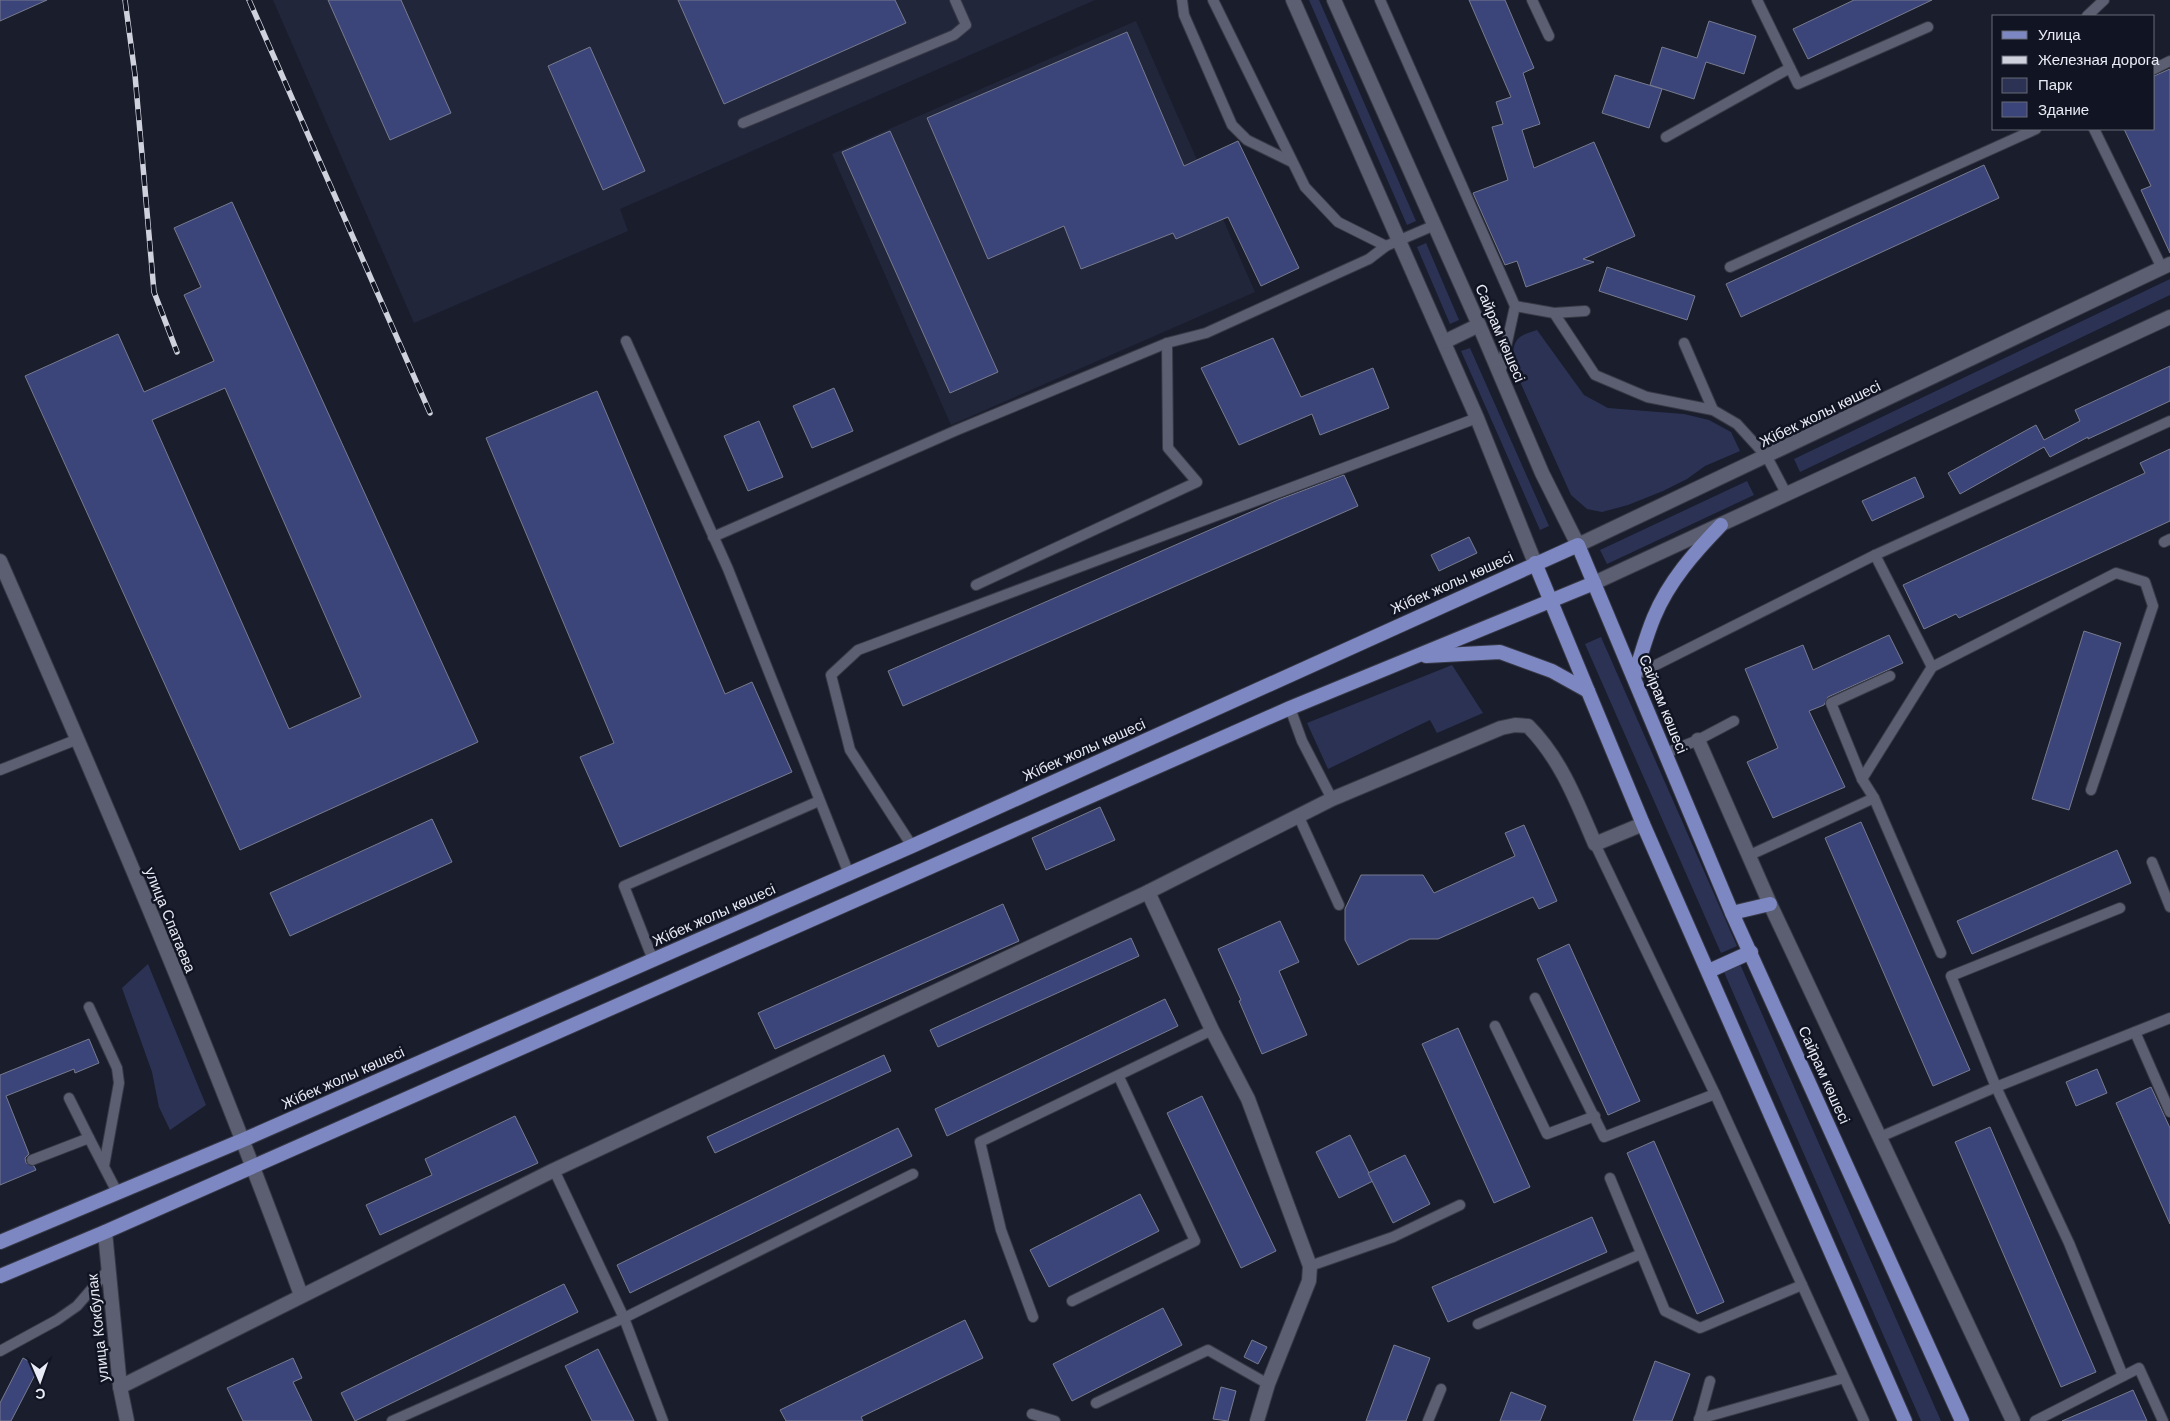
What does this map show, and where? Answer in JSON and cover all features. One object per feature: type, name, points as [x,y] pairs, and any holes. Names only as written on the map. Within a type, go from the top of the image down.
[{"type":"main road","points":[[1634,676],[1654,617],[1670,585],[1694,553],[1721,525]]},
{"type":"main road","name":"Жібек жолы көшесі","points":[[0,1242],[243,1140],[849,874],[1578,545]]},
{"type":"main road","name":"Сайрам көшесі","points":[[1578,545],[1732,913],[1962,1421]]},
{"type":"main road","points":[[1535,563],[1643,824],[1905,1421]]},
{"type":"main road","points":[[0,1276],[105,1232],[1290,708],[1594,583]]},
{"type":"main road","points":[[1415,657],[1500,652],[1552,671],[1588,691]]},
{"type":"main road","points":[[1732,913],[1770,904]]},
{"type":"main road","points":[[1708,971],[1751,952]]},
{"type":"street","points":[[1293,0],[1393,244],[1444,342],[1477,418],[1535,563]]},
{"type":"street","name":"Сайрам көшесі","points":[[1334,0],[1479,325],[1542,473],[1578,545]]},
{"type":"street","name":"Жібек жолы көшесі","points":[[1578,545],[1767,457],[2166,266]]},
{"type":"street","points":[[1594,583],[2170,317]]},
{"type":"street","points":[[1444,342],[1479,325]]},
{"type":"street","name":"улица Спатаева","points":[[0,562],[78,739],[243,1140],[301,1295]]},
{"type":"street","points":[[120,1387],[554,1170],[1148,892],[1332,799],[1501,728],[1514,725],[1528,726],[1540,738],[1567,779],[1595,844],[1643,824]]},
{"type":"street","points":[[1698,740],[1770,904],[2013,1421]]},
{"type":"street","points":[[1148,892],[1212,1030],[1248,1099],[1310,1266],[1309,1281],[1268,1384],[1256,1421]]},
{"type":"street","name":"улица Кокбулак","points":[[105,1232],[120,1387],[127,1421]]},
{"type":"lane","points":[[743,123],[954,35],[966,25],[955,0]]},
{"type":"lane","points":[[1182,0],[1184,15],[1232,125],[1247,140],[1292,162]]},
{"type":"lane","points":[[1213,0],[1305,187],[1338,222],[1393,244]]},
{"type":"lane","points":[[1380,0],[1515,306],[1500,374]]},
{"type":"lane","points":[[1532,0],[1548,36]]},
{"type":"lane","points":[[1757,0],[1798,84],[1928,27]]},
{"type":"lane","points":[[2087,15],[2104,0]]},
{"type":"lane","points":[[2155,68],[2170,61]]},
{"type":"lane","points":[[1666,137],[1790,68]]},
{"type":"lane","points":[[1730,267],[2034,130]]},
{"type":"lane","points":[[2095,130],[2166,266]]},
{"type":"lane","points":[[713,537],[957,430],[1167,343],[1206,333],[1369,259],[1393,244],[1435,225]]},
{"type":"lane","points":[[1515,306],[1554,313],[1585,311]]},
{"type":"lane","points":[[1554,313],[1595,375],[1647,398],[1713,410],[1738,424],[1767,457],[1787,495]]},
{"type":"lane","points":[[626,341],[713,537],[849,874]]},
{"type":"lane","points":[[976,585],[1197,482],[1168,448],[1167,343]]},
{"type":"lane","points":[[1684,344],[1713,410]]},
{"type":"lane","points":[[912,846],[850,750],[831,675],[858,650],[1477,418]]},
{"type":"lane","points":[[1634,676],[1875,555],[2170,421]]},
{"type":"lane","points":[[1875,555],[1932,667]]},
{"type":"lane","points":[[1862,779],[1932,667],[2116,573],[2145,582],[2153,606],[2091,790]]},
{"type":"lane","points":[[1890,676],[1831,703],[1862,779],[1874,798],[1941,953]]},
{"type":"lane","points":[[1290,708],[1302,741],[1332,799]]},
{"type":"lane","points":[[1666,753],[1698,740],[1734,721]]},
{"type":"lane","points":[[0,770],[78,739]]},
{"type":"lane","points":[[1750,855],[1874,798]]},
{"type":"lane","points":[[653,960],[624,886],[820,801]]},
{"type":"lane","points":[[1298,816],[1339,905]]},
{"type":"lane","points":[[1595,844],[1715,1094],[1864,1421]]},
{"type":"lane","points":[[2152,862],[2170,907]]},
{"type":"lane","points":[[2120,908],[1951,976],[1996,1087],[2069,1243],[2123,1376]]},
{"type":"lane","points":[[1535,998],[1604,1137],[1715,1094]]},
{"type":"lane","points":[[89,1007],[118,1068],[119,1083],[104,1166]]},
{"type":"lane","points":[[1880,1137],[1996,1087],[2170,1018]]},
{"type":"lane","points":[[1495,1026],[1547,1134],[1594,1116]]},
{"type":"lane","points":[[1032,1317],[1001,1230],[980,1142],[1119,1077],[1212,1030]]},
{"type":"lane","points":[[2135,1032],[2170,1112]]},
{"type":"lane","points":[[1072,1301],[1195,1241],[1119,1077]]},
{"type":"lane","points":[[69,1098],[117,1192]]},
{"type":"lane","points":[[32,1160],[89,1138]]},
{"type":"lane","points":[[554,1170],[624,1318],[663,1421]]},
{"type":"lane","points":[[392,1421],[624,1318],[913,1174]]},
{"type":"lane","points":[[1610,1178],[1664,1311],[1700,1328],[1802,1285]]},
{"type":"lane","points":[[1310,1266],[1393,1237],[1460,1205]]},
{"type":"lane","points":[[1478,1324],[1641,1254]]},
{"type":"lane","points":[[0,1352],[58,1320],[77,1306],[109,1269]]},
{"type":"lane","points":[[1096,1403],[1208,1350],[1268,1384]]},
{"type":"lane","points":[[2035,1421],[2139,1368],[2163,1421]]},
{"type":"lane","points":[[1699,1420],[1844,1378]]},
{"type":"lane","points":[[1699,1420],[1710,1381]]},
{"type":"lane","points":[[1428,1421],[1440,1389]]},
{"type":"lane","points":[[1032,1414],[1055,1421]]},
{"type":"shaded area","points":[[273,0],[1095,0],[620,209],[628,231],[414,323]]},
{"type":"shaded area","points":[[1136,21],[1255,292],[951,425],[832,154]]},
{"type":"green space","points":[[1309,0],[1319,0],[1416,221],[1407,225]]},
{"type":"green space","points":[[1426,243],[1459,320],[1450,324],[1417,247]]},
{"type":"green space","points":[[2170,279],[2170,295],[1800,472],[1794,459]]},
{"type":"green space","points":[[1537,330],[1584,395],[1608,408],[1684,414],[1709,420],[1731,432],[1740,451],[1705,466],[1687,479],[1663,491],[1628,505],[1602,512],[1587,509],[1571,495],[1512,364],[1517,341],[1524,335]]},
{"type":"green space","points":[[1470,348],[1549,526],[1540,530],[1461,351]]},
{"type":"green space","points":[[1747,481],[1754,495],[1607,564],[1600,550]]},
{"type":"green space","points":[[1601,637],[1737,946],[1721,953],[1585,644]]},
{"type":"green space","points":[[1452,665],[1483,713],[1437,733],[1430,720],[1328,769],[1307,723]]},
{"type":"green space","points":[[148,964],[206,1105],[170,1130],[159,1107],[152,1072],[122,988]]},
{"type":"green space","points":[[1740,964],[1941,1421],[1921,1421],[1724,972]]},
{"type":"building","points":[[0,0],[47,0],[0,21]]},
{"type":"building","points":[[328,0],[401,0],[451,113],[390,140]]},
{"type":"building","points":[[678,0],[895,0],[906,23],[724,104]]},
{"type":"building","points":[[1469,0],[1505,0],[1534,68],[1523,73],[1540,124],[1522,130],[1534,168],[1594,142],[1635,236],[1583,259],[1594,262],[1526,287],[1517,261],[1505,265],[1473,193],[1508,180],[1492,127],[1503,124],[1496,102],[1511,97]]},
{"type":"building","points":[[1854,0],[1932,0],[1808,59],[1793,29]]},
{"type":"building","points":[[1709,21],[1756,36],[1744,74],[1706,62],[1694,99],[1650,85],[1662,47],[1697,58]]},
{"type":"building","points":[[1127,32],[1184,166],[1238,141],[1299,268],[1261,286],[1228,217],[1176,239],[1173,233],[1081,269],[1064,226],[988,259],[927,118]]},
{"type":"building","points":[[590,47],[645,171],[603,190],[548,66]]},
{"type":"building","points":[[2170,69],[2170,253],[2141,190],[2151,186],[2124,130],[2155,130],[2155,76]]},
{"type":"building","points":[[1615,75],[1662,89],[1649,128],[1602,113]]},
{"type":"building","points":[[890,131],[998,372],[950,393],[842,152]]},
{"type":"building","points":[[1984,165],[1999,198],[1741,317],[1726,284]]},
{"type":"building","points":[[232,202],[478,742],[240,850],[25,376],[118,334],[144,392],[214,361],[184,295],[201,287],[174,228]],"holes":[[[225,388],[361,697],[289,729],[152,420]]]},
{"type":"building","points":[[1607,267],[1695,296],[1687,320],[1599,291]]},
{"type":"building","points":[[1273,338],[1301,397],[1373,368],[1389,408],[1320,435],[1312,414],[1239,445],[1201,368]]},
{"type":"building","points":[[2170,366],[2170,401],[2088,439],[2088,437],[2050,457],[2044,447],[1960,494],[1948,473],[2036,425],[2044,440],[2080,421],[2075,410]]},
{"type":"building","points":[[834,388],[853,431],[812,448],[793,406]]},
{"type":"building","points":[[597,391],[725,694],[752,682],[792,772],[620,847],[580,757],[614,743],[486,438]]},
{"type":"building","points":[[759,421],[783,477],[748,491],[724,436]]},
{"type":"building","points":[[2170,449],[2170,521],[1959,618],[1956,614],[1924,629],[1903,585],[2145,473],[2140,463]]},
{"type":"building","points":[[1344,475],[1358,506],[903,706],[888,671],[1278,500]]},
{"type":"building","points":[[1915,477],[1924,497],[1872,521],[1862,501]]},
{"type":"building","points":[[1469,537],[1477,553],[1439,571],[1431,555]]},
{"type":"building","points":[[2084,631],[2121,643],[2069,810],[2032,799]]},
{"type":"building","points":[[1889,635],[1903,663],[1828,697],[1824,705],[1809,711],[1845,787],[1773,818],[1747,762],[1778,748],[1745,669],[1803,645],[1813,670]]},
{"type":"building","points":[[1100,807],[1115,840],[1046,870],[1032,838]]},
{"type":"building","points":[[432,819],[452,862],[290,936],[270,893]]},
{"type":"building","points":[[1861,822],[1970,1070],[1933,1086],[1825,838]]},
{"type":"building","points":[[1524,825],[1557,901],[1539,909],[1533,897],[1438,939],[1410,939],[1358,965],[1345,940],[1345,909],[1361,875],[1423,875],[1434,893],[1515,856],[1505,833]]},
{"type":"building","points":[[2117,850],[2131,883],[1972,954],[1957,921]]},
{"type":"building","points":[[1003,904],[1019,941],[775,1049],[758,1013]]},
{"type":"building","points":[[1280,921],[1299,962],[1279,971],[1307,1035],[1262,1054],[1239,1001],[1241,1000],[1218,949]]},
{"type":"building","points":[[1131,938],[1139,956],[938,1047],[930,1030]]},
{"type":"building","points":[[1569,944],[1640,1101],[1608,1115],[1537,959]]},
{"type":"building","points":[[1165,999],[1178,1026],[947,1136],[935,1109]]},
{"type":"building","points":[[1458,1028],[1530,1187],[1494,1203],[1422,1044]]},
{"type":"building","points":[[89,1039],[99,1063],[75,1073],[74,1069],[6,1096],[29,1154],[25,1158],[26,1163],[34,1166],[36,1170],[0,1185],[0,1075]]},
{"type":"building","points":[[884,1055],[891,1071],[715,1153],[707,1137]]},
{"type":"building","points":[[2097,1069],[2107,1093],[2076,1106],[2066,1082]]},
{"type":"building","points":[[2151,1087],[2170,1128],[2170,1224],[2116,1103]]},
{"type":"building","points":[[1202,1096],[1276,1251],[1241,1268],[1167,1113]]},
{"type":"building","points":[[515,1116],[538,1163],[380,1235],[366,1205],[432,1175],[425,1159]]},
{"type":"building","points":[[1990,1127],[2096,1372],[2061,1387],[1955,1142]]},
{"type":"building","points":[[898,1128],[912,1156],[630,1293],[617,1265]]},
{"type":"building","points":[[1350,1135],[1373,1181],[1339,1198],[1316,1152]]},
{"type":"building","points":[[1654,1141],[1724,1302],[1697,1314],[1627,1153]]},
{"type":"building","points":[[1405,1155],[1430,1204],[1393,1223],[1368,1173]]},
{"type":"building","points":[[1140,1194],[1159,1231],[1049,1287],[1030,1250]]},
{"type":"building","points":[[1592,1217],[1607,1252],[1448,1322],[1432,1287]]},
{"type":"building","points":[[564,1284],[578,1312],[355,1421],[341,1393]]},
{"type":"building","points":[[1163,1308],[1182,1345],[1072,1401],[1053,1364]]},
{"type":"building","points":[[965,1320],[983,1358],[861,1417],[863,1421],[786,1421],[780,1410]]},
{"type":"building","points":[[1252,1340],[1267,1347],[1258,1364],[1244,1357]]},
{"type":"building","points":[[1394,1345],[1430,1358],[1406,1421],[1366,1421]]},
{"type":"building","points":[[598,1349],[634,1421],[592,1421],[565,1366]]},
{"type":"building","points":[[23,1358],[39,1367],[11,1421],[0,1421],[0,1403]]},
{"type":"building","points":[[293,1358],[302,1378],[293,1382],[312,1421],[243,1421],[227,1388]]},
{"type":"building","points":[[1655,1361],[1690,1374],[1672,1421],[1633,1421]]},
{"type":"building","points":[[1221,1387],[1236,1391],[1228,1421],[1213,1419]]},
{"type":"building","points":[[2133,1390],[2147,1421],[2062,1421],[2099,1405]]},
{"type":"building","points":[[1511,1392],[1546,1406],[1540,1421],[1500,1421]]},
{"type":"railway","points":[[125,0],[135,75],[154,292],[177,352]]},
{"type":"railway","points":[[249,0],[430,413]]}]
